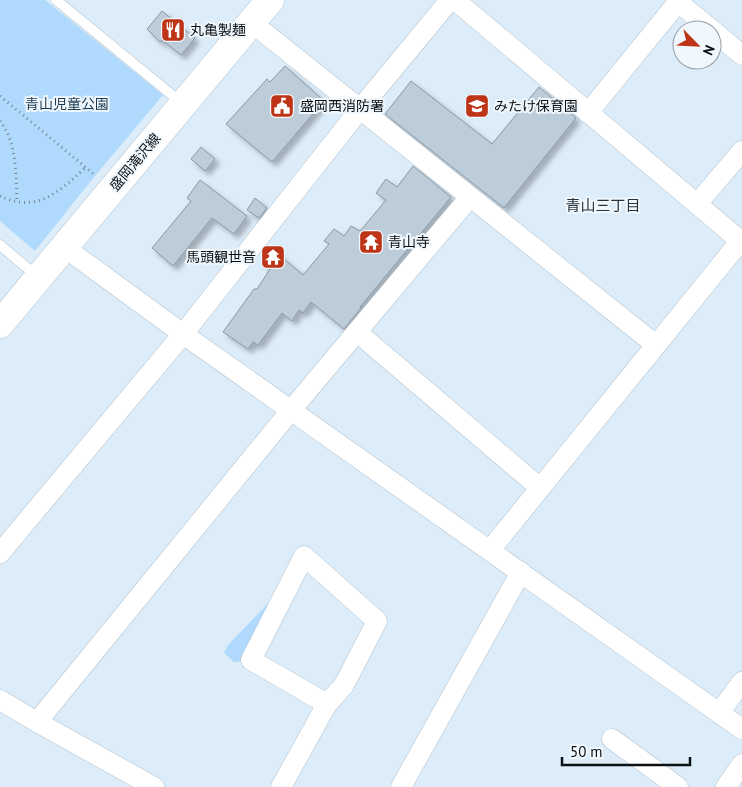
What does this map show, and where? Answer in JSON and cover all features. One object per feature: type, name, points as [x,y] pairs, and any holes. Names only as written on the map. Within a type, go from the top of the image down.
[{"type":"main road","name":"盛岡滝沢線","points":[[0,324],[270,0]]},
{"type":"street","points":[[0,554],[183,334],[360,109],[450,0]]},
{"type":"street","points":[[455,0],[741,241],[490,550]]},
{"type":"street","points":[[588,112],[679,1],[701,20]]},
{"type":"street","points":[[251,22],[656,345]]},
{"type":"street","points":[[722,38],[742,55]]},
{"type":"street","points":[[696,204],[742,150]]},
{"type":"street","points":[[37,722],[292,409],[470,197]]},
{"type":"street","points":[[64,247],[183,334],[292,409],[742,730]]},
{"type":"street","points":[[356,332],[540,488]]},
{"type":"street","points":[[282,787],[328,704],[344,685],[377,621],[304,556],[251,660],[328,704]]},
{"type":"street","points":[[401,787],[520,572]]},
{"type":"street","points":[[719,713],[742,682]]},
{"type":"street","points":[[0,700],[154,787]]},
{"type":"street","points":[[612,739],[678,787]]},
{"type":"street","points":[[726,787],[742,764]]},
{"type":"lane","points":[[56,0],[183,104]]},
{"type":"lane","points":[[0,245],[39,277]]},
{"type":"path","points":[[0,96],[99,178]]},
{"type":"path","points":[[0,121],[12,148],[17,202]]},
{"type":"path","points":[[0,196],[24,203],[41,200],[55,194],[85,168]]},
{"type":"green space","name":"青山児童公園","points":[[0,0],[45,0],[163,95],[35,251],[0,221]]},
{"type":"green space","points":[[283,588],[244,661],[234,662],[224,653],[228,645]]},
{"type":"building","points":[[162,11],[195,38],[181,55],[162,40],[160,42],[147,29]]},
{"type":"building","points":[[285,66],[324,101],[272,162],[226,124],[267,79],[270,82]]},
{"type":"building","points":[[411,81],[492,144],[539,87],[576,118],[504,208],[385,114]]},
{"type":"building","points":[[201,147],[215,159],[205,171],[191,159]]},
{"type":"building","points":[[413,166],[451,197],[344,329],[311,302],[303,313],[299,310],[292,321],[282,313],[258,345],[253,342],[248,349],[223,332],[254,289],[257,289],[270,269],[261,262],[272,249],[303,275],[329,244],[324,241],[334,229],[344,236],[351,226],[360,231],[386,200],[376,193],[386,179],[397,187]]},
{"type":"building","points":[[200,180],[247,216],[234,234],[212,218],[173,266],[152,248],[191,201],[187,198]]},
{"type":"building","points":[[255,198],[267,208],[259,218],[247,210]]},
{"type":"place","name":"丸亀製麺","points":[[173,30]]},
{"type":"place","name":"盛岡西消防署","points":[[282,106]]},
{"type":"place","name":"みたけ保育園","points":[[477,106]]},
{"type":"place","name":"青山寺","points":[[371,242]]},
{"type":"place","name":"馬頭観世音","points":[[273,257]]},
{"type":"district","name":"青山三丁目","points":[[603,206]]}]
